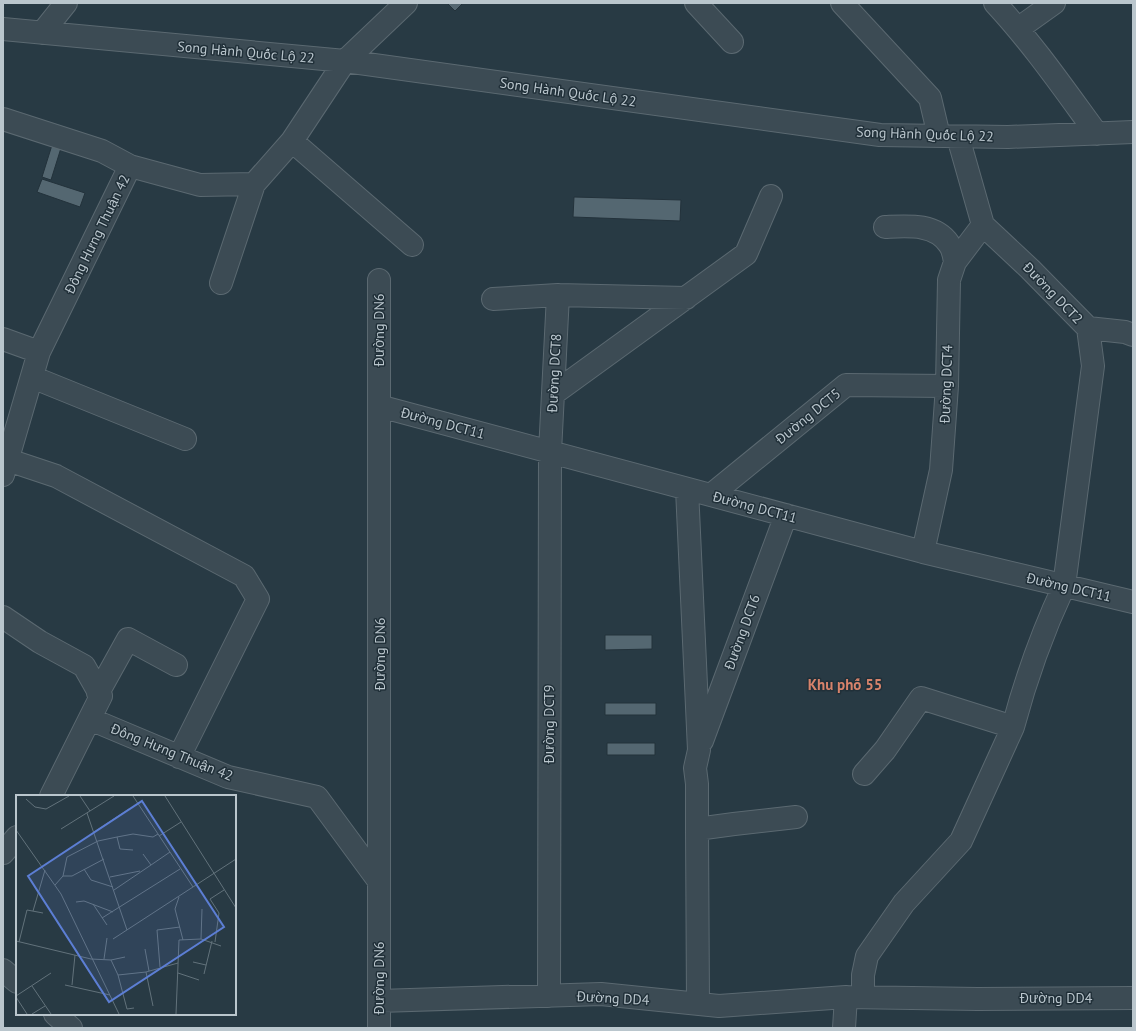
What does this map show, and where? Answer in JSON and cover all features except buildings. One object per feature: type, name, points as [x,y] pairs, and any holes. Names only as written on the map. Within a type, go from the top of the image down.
[{"type":"street","points":[[42,33],[66,3]]},
{"type":"street","points":[[221,283],[254,184],[292,141],[345,61],[406,3]]},
{"type":"street","points":[[696,3],[732,42]]},
{"type":"street","points":[[842,3],[930,98],[948,136],[983,225]]},
{"type":"street","points":[[995,3],[1019,28],[1097,134]]},
{"type":"street","points":[[1019,28],[1054,3]]},
{"type":"street","name":"Song Hành Quốc Lộ 22","points":[[3,29],[345,61],[880,135],[1008,138],[1133,132]]},
{"type":"street","points":[[3,120],[102,151],[130,166]]},
{"type":"street","points":[[292,141],[412,245]]},
{"type":"street","name":"Đông Hưng Thuận 42","points":[[6,468],[11,419],[32,376],[39,352],[130,166],[200,185],[254,184]]},
{"type":"street","points":[[553,394],[746,254],[771,196]]},
{"type":"street","name":"Đường DCT4","points":[[924,552],[941,470],[947,386],[949,280],[955,262],[983,225]]},
{"type":"street","name":"Đường DCT2","points":[[844,1028],[863,975],[867,956],[904,903],[961,841],[1013,727],[1025,683],[1050,616],[1064,586],[1093,366],[1088,328],[1030,269],[983,225]]},
{"type":"street","points":[[885,226],[916,226],[940,235],[949,243],[955,262]]},
{"type":"street","name":"Đường DN6","points":[[379,1028],[380,280]]},
{"type":"street","points":[[493,299],[558,295],[686,298]]},
{"type":"street","name":"Đường DCT8","points":[[550,452],[558,295]]},
{"type":"street","points":[[1088,328],[1125,332],[1133,336]]},
{"type":"street","points":[[3,339],[39,352]]},
{"type":"street","points":[[32,376],[185,439]]},
{"type":"street","name":"Đường DCT5","points":[[711,495],[846,385],[947,386]]},
{"type":"street","name":"Đường DCT11","points":[[379,406],[924,552],[1133,602]]},
{"type":"street","name":"Đường DCT9","points":[[549,996],[550,452]]},
{"type":"street","points":[[6,468],[56,476],[244,576],[258,599],[180,756]]},
{"type":"street","points":[[687,489],[699,750],[695,768],[697,784],[698,1004]]},
{"type":"street","name":"Đường DCT6","points":[[699,750],[786,515]]},
{"type":"street","points":[[3,617],[40,642],[84,666],[101,696],[52,795]]},
{"type":"street","points":[[98,693],[128,639],[176,665]]},
{"type":"street","points":[[864,774],[885,750],[921,698],[1013,727]]},
{"type":"street","name":"Đông Hưng Thuận 42","points":[[90,719],[228,777],[317,797],[378,880]]},
{"type":"street","points":[[697,829],[796,817]]},
{"type":"street","points":[[3,853],[16,838]]},
{"type":"street","points":[[3,970],[16,981]]},
{"type":"street","name":"Đường DD4","points":[[379,1001],[600,994],[719,1006],[855,997],[1133,998]]},
{"type":"street","points":[[56,1015],[71,1028]]},
{"type":"district","name":"Khu phố 55","points":[[845,684]]}]
